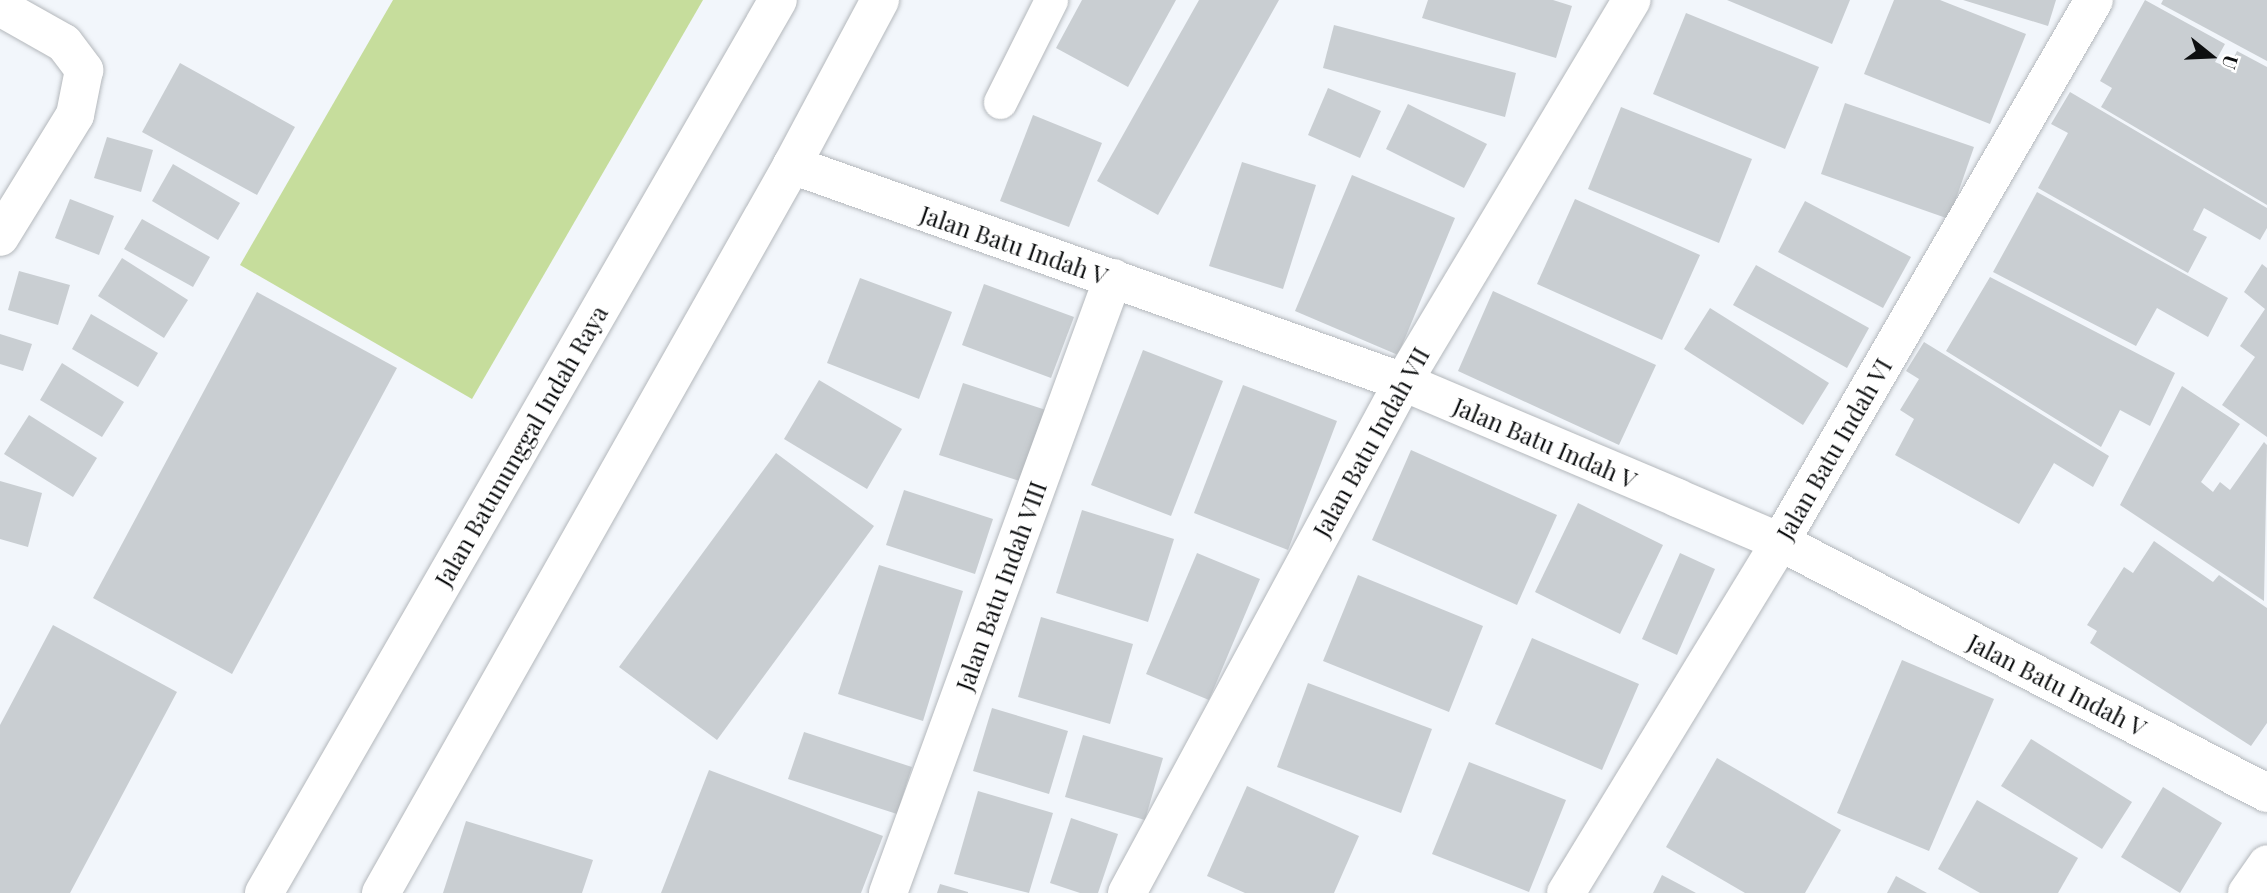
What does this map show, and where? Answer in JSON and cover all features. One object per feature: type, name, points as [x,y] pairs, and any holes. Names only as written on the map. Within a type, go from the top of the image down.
[{"type":"street","name":"Jalan Batununggal Indah Raya","points":[[264,893],[778,0]]},
{"type":"street","points":[[381,893],[792,165],[880,0]]},
{"type":"street","name":"Jalan Batu Indah VII","points":[[1127,893],[1402,382],[1632,0]]},
{"type":"street","name":"Jalan Batu Indah VI","points":[[1566,893],[1780,542],[2094,0]]},
{"type":"street","points":[[0,7],[64,43],[84,70],[75,115],[0,237]]},
{"type":"street","name":"Jalan Batu Indah V","points":[[792,165],[911,211],[1114,278],[1402,382],[1780,542],[2267,793]]},
{"type":"street","name":"Jalan Batu Indah VIII","points":[[888,893],[1114,278]]},
{"type":"street","points":[[2247,893],[2267,864]]},
{"type":"lane","points":[[1000,102],[1052,0]]},
{"type":"green space","points":[[393,0],[703,0],[472,399],[240,265]]},
{"type":"building","points":[[1082,0],[1176,0],[1128,87],[1056,48]]},
{"type":"building","points":[[1199,0],[1279,0],[1158,215],[1097,181]]},
{"type":"building","points":[[1428,0],[1553,0],[1572,6],[1556,58],[1422,18]]},
{"type":"building","points":[[1727,0],[1850,0],[1832,44]]},
{"type":"building","points":[[1894,0],[1940,0],[2026,34],[1990,124],[1864,74]]},
{"type":"building","points":[[1963,0],[2056,0],[2048,26]]},
{"type":"building","points":[[2145,0],[2225,44],[2215,62],[2229,68],[2237,51],[2267,67],[2267,205],[2101,107],[2112,88],[2100,81]]},
{"type":"building","points":[[2163,0],[2267,0],[2267,61],[2161,4]]},
{"type":"building","points":[[1686,13],[1819,67],[1785,149],[1653,94]]},
{"type":"building","points":[[1334,25],[1516,73],[1505,117],[1323,68]]},
{"type":"building","points":[[180,63],[295,127],[257,195],[142,132]]},
{"type":"building","points":[[1328,88],[1381,111],[1360,158],[1308,135]]},
{"type":"building","points":[[2070,92],[2267,208],[2267,228],[2260,240],[2204,208],[2193,230],[2207,237],[2188,273],[2038,188],[2068,133],[2051,124]]},
{"type":"building","points":[[1845,103],[1974,147],[1949,219],[1821,174]]},
{"type":"building","points":[[1408,104],[1487,144],[1464,188],[1386,149]]},
{"type":"building","points":[[1621,107],[1752,159],[1719,243],[1588,189]]},
{"type":"building","points":[[1033,115],[1102,143],[1069,227],[1000,201]]},
{"type":"building","points":[[107,137],[153,150],[141,192],[94,178]]},
{"type":"building","points":[[1242,162],[1316,185],[1283,289],[1209,266]]},
{"type":"building","points":[[173,164],[240,203],[218,240],[152,201]]},
{"type":"building","points":[[1352,175],[1455,218],[1398,355],[1295,311]]},
{"type":"building","points":[[2037,192],[2228,298],[2208,337],[2157,308],[2136,346],[1993,272]]},
{"type":"building","points":[[70,199],[114,216],[99,255],[55,238]]},
{"type":"building","points":[[1575,199],[1700,255],[1662,340],[1537,284]]},
{"type":"building","points":[[1805,201],[1911,257],[1883,308],[1778,252]]},
{"type":"building","points":[[142,219],[210,257],[193,287],[124,249]]},
{"type":"building","points":[[122,258],[188,300],[164,338],[98,296]]},
{"type":"building","points":[[2262,264],[2267,268],[2267,437],[2222,405],[2255,357],[2240,346],[2265,309],[2244,292]]},
{"type":"building","points":[[1756,265],[1869,328],[1847,368],[1733,305]]},
{"type":"building","points":[[19,271],[70,285],[58,325],[8,310]]},
{"type":"building","points":[[1990,277],[2175,373],[2150,426],[2120,410],[2101,447],[1946,351]]},
{"type":"building","points":[[860,278],[952,312],[919,399],[827,363]]},
{"type":"building","points":[[984,284],[1074,317],[1051,378],[962,345]]},
{"type":"building","points":[[1493,291],[1656,365],[1619,445],[1458,371]]},
{"type":"building","points":[[257,292],[397,368],[232,674],[93,598]]},
{"type":"building","points":[[1710,308],[1829,383],[1803,425],[1684,349]]},
{"type":"building","points":[[91,314],[158,353],[138,387],[72,349]]},
{"type":"building","points":[[0,334],[32,344],[23,371],[0,364]]},
{"type":"building","points":[[1924,342],[2109,456],[2093,487],[2054,463],[2019,524],[1895,455],[1914,419],[1900,410],[1919,379],[1906,371]]},
{"type":"building","points":[[1143,350],[1223,381],[1171,516],[1091,485]]},
{"type":"building","points":[[62,363],[124,402],[102,437],[40,400]]},
{"type":"building","points":[[819,380],[902,429],[867,489],[784,439]]},
{"type":"building","points":[[963,383],[1049,411],[1026,483],[939,455]]},
{"type":"building","points":[[1243,385],[1337,421],[1288,550],[1194,513]]},
{"type":"building","points":[[2182,386],[2240,424],[2201,482],[2213,492],[2220,482],[2230,490],[2264,442],[2267,445],[2264,601],[2120,505]]},
{"type":"building","points":[[29,415],[97,458],[73,497],[4,454]]},
{"type":"building","points":[[1411,450],[1557,515],[1517,605],[1372,540]]},
{"type":"building","points":[[776,453],[874,526],[717,740],[619,667]]},
{"type":"building","points":[[0,481],[42,493],[28,547],[0,539]]},
{"type":"building","points":[[904,490],[993,519],[975,574],[886,545]]},
{"type":"building","points":[[1578,503],[1663,545],[1620,634],[1535,592]]},
{"type":"building","points":[[1082,510],[1174,539],[1148,622],[1056,593]]},
{"type":"building","points":[[2154,541],[2213,582],[2219,575],[2267,608],[2267,723],[2251,746],[2090,643],[2097,631],[2087,625],[2124,567],[2133,573]]},
{"type":"building","points":[[1197,553],[1260,579],[1209,700],[1146,674]]},
{"type":"building","points":[[1680,553],[1715,569],[1677,655],[1642,639]]},
{"type":"building","points":[[879,565],[963,591],[923,721],[838,694]]},
{"type":"building","points":[[1358,575],[1483,626],[1449,712],[1323,661]]},
{"type":"building","points":[[1041,617],[1133,644],[1110,724],[1018,697]]},
{"type":"building","points":[[53,625],[177,692],[70,893],[0,893],[0,725]]},
{"type":"building","points":[[1532,638],[1639,684],[1602,770],[1495,724]]},
{"type":"building","points":[[1902,660],[1994,699],[1929,851],[1837,813]]},
{"type":"building","points":[[1308,683],[1432,729],[1401,813],[1277,767]]},
{"type":"building","points":[[992,708],[1068,731],[1049,794],[973,771]]},
{"type":"building","points":[[804,732],[912,767],[897,814],[788,779]]},
{"type":"building","points":[[1083,735],[1163,758],[1145,820],[1065,797]]},
{"type":"building","points":[[2031,739],[2132,802],[2102,849],[2001,786]]},
{"type":"building","points":[[1717,758],[1841,830],[1805,893],[1745,893],[1666,847]]},
{"type":"building","points":[[1469,762],[1566,800],[1529,892],[1432,854]]},
{"type":"building","points":[[709,770],[883,836],[861,893],[661,893]]},
{"type":"building","points":[[1247,786],[1359,836],[1334,893],[1245,893],[1207,876]]},
{"type":"building","points":[[2163,787],[2222,823],[2180,893],[2121,857]]},
{"type":"building","points":[[978,791],[1053,813],[1029,893],[954,874]]},
{"type":"building","points":[[1977,800],[2078,858],[2058,893],[1980,893],[1938,869]]},
{"type":"building","points":[[1071,818],[1118,834],[1098,893],[1080,893],[1050,883]]},
{"type":"building","points":[[466,821],[593,860],[582,893],[443,893]]},
{"type":"building","points":[[1662,875],[1696,893],[1653,893]]},
{"type":"building","points":[[1896,876],[1927,893],[1887,893]]},
{"type":"building","points":[[940,884],[968,892],[968,893],[937,893]]}]
